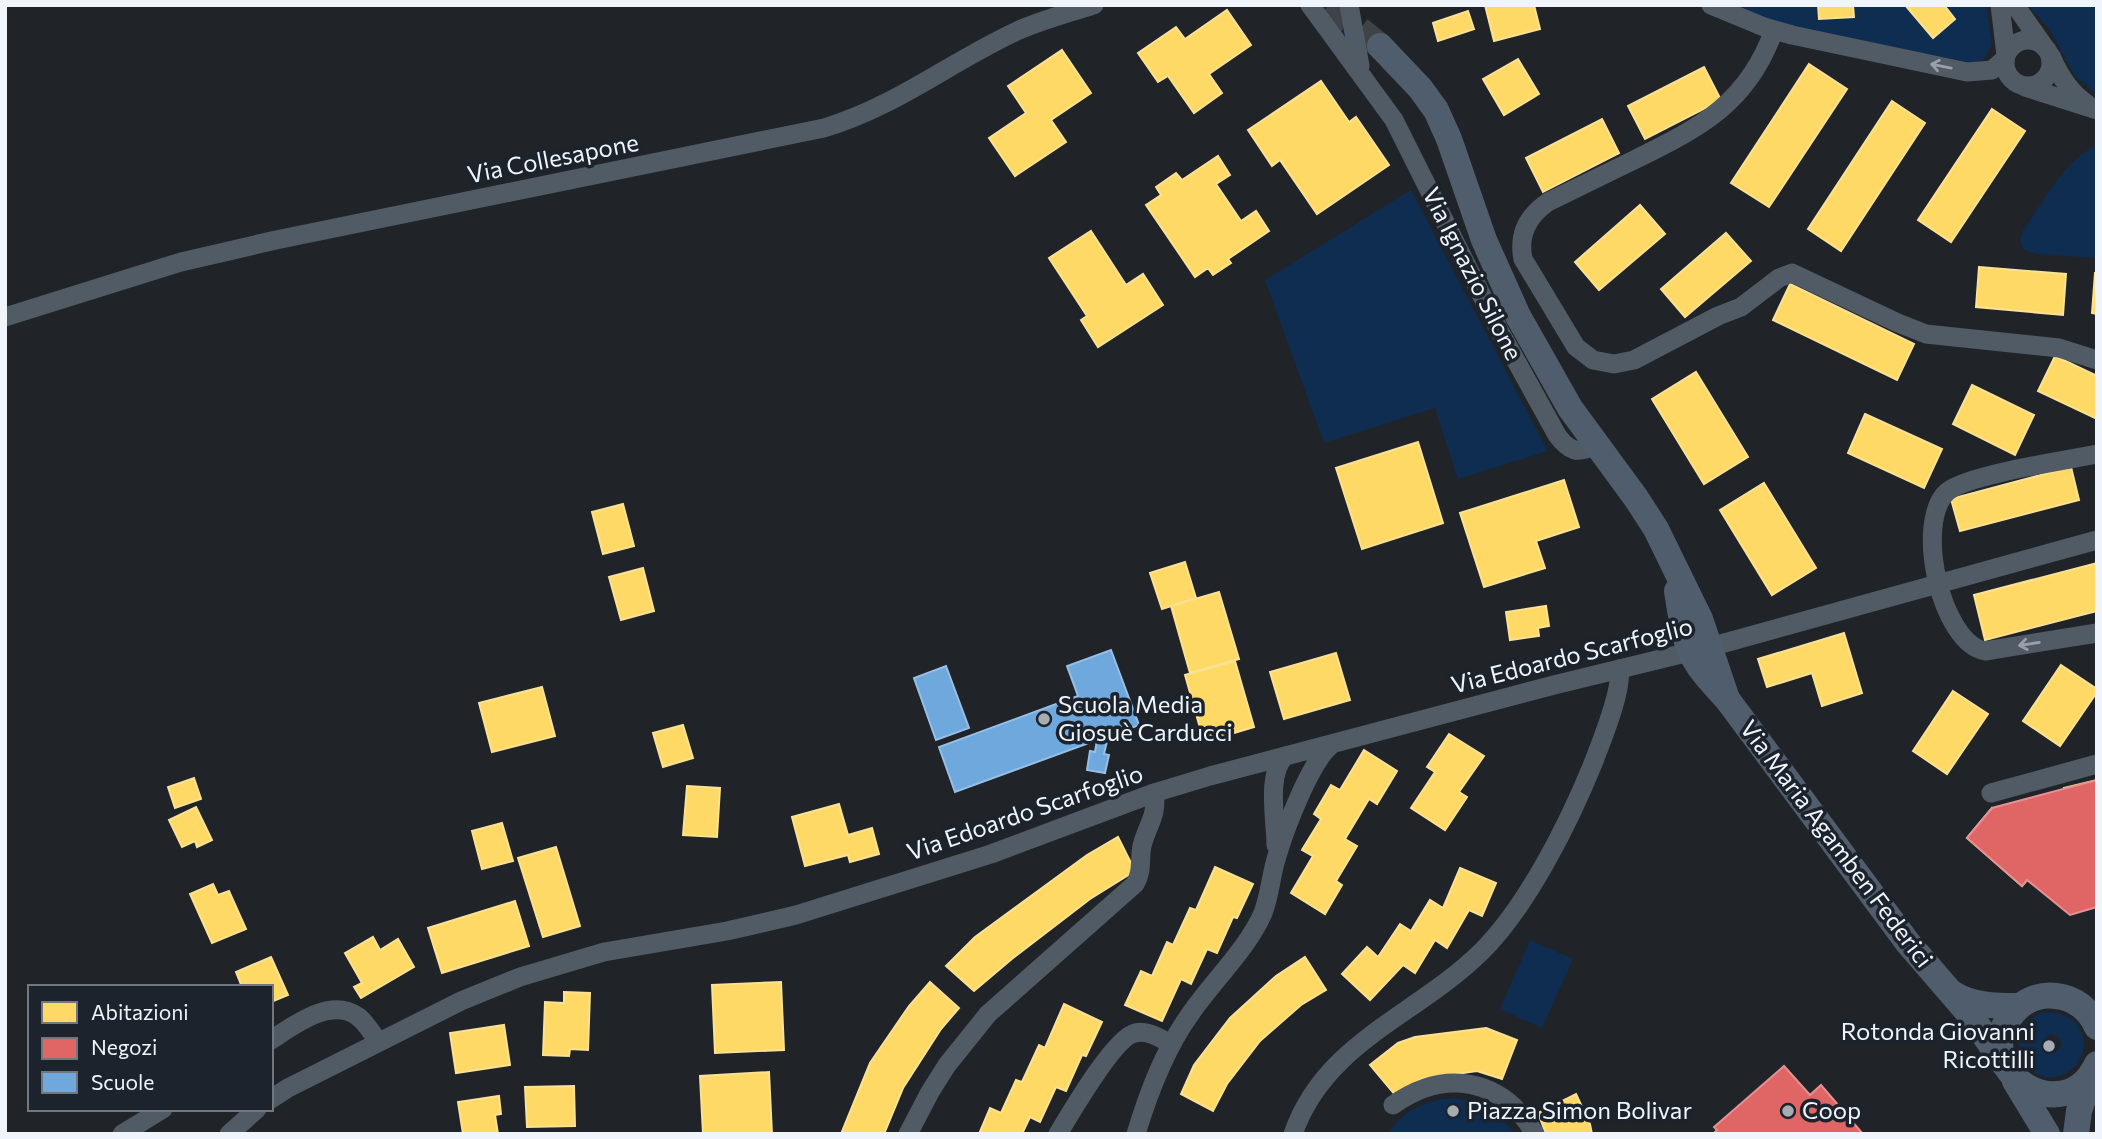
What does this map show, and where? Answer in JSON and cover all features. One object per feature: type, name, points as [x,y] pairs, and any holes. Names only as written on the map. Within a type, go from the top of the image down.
[{"type":"street","name":"Via Collesapone","points":[[5,317],[195,259],[824,128],[895,100],[1016,32],[1094,5]]},
{"type":"street","name":"Via Ignazio Silone","points":[[1311,5],[1394,120],[1499,330],[1557,435],[1577,452],[1595,444]]},
{"type":"street","name":"Via Ignazio Silone","points":[[1349,5],[1362,74]]},
{"type":"street","points":[[1711,5],[1774,30],[1967,72],[1992,69],[2006,57],[2013,45],[2032,40],[2046,50],[2052,66],[2045,79],[2035,86],[2020,85]]},
{"type":"street","points":[[2000,5],[2008,75],[2020,85],[2097,110]]},
{"type":"street","points":[[2015,5],[2071,90],[2097,110]]},
{"type":"street","points":[[1774,30],[1757,66],[1735,95],[1714,116],[1688,133],[1548,202],[1528,222],[1521,243],[1523,259],[1576,346],[1593,359],[1604,363],[1624,363],[1741,307],[1779,278],[1792,274],[1926,334],[2059,348],[2097,360]]},
{"type":"street","name":"Via Ignazio Silone","points":[[1380,46],[1420,88],[1436,110],[1484,240],[1505,288],[1552,380],[1647,514],[1671,565],[1684,635],[1700,650]]},
{"type":"street","points":[[2097,454],[1975,479],[1946,492],[1934,524],[1933,555],[1938,584],[1958,630],[1978,649],[1985,651],[2097,633]]},
{"type":"street","name":"Via Edoardo Scarfoglio","points":[[273,1098],[461,1001],[520,977],[604,952],[727,931],[796,915],[991,854],[1154,793],[1255,763],[1700,650],[2097,540]]},
{"type":"street","name":"Via Maria Agamben Federici","points":[[1700,650],[1701,672],[1727,699],[1909,943],[1979,1027],[2047,1134]]},
{"type":"street","points":[[1293,1134],[1307,1101],[1346,1053],[1451,979],[1480,953],[1506,922],[1559,838],[1586,782],[1610,717],[1619,681],[1619,669]]},
{"type":"street","points":[[1136,1134],[1158,1071],[1171,1044],[1190,1013],[1258,923],[1266,904],[1277,857],[1304,789],[1318,759],[1330,746]]},
{"type":"street","points":[[1277,857],[1274,788],[1276,769],[1291,754],[1306,760],[1304,789]]},
{"type":"street","points":[[1255,763],[1267,770],[1274,788]]},
{"type":"street","points":[[1991,793],[2097,764]]},
{"type":"street","points":[[908,1134],[947,1065],[988,1014],[1135,884],[1141,870],[1142,849],[1156,810],[1154,793]]},
{"type":"street","name":"Via Maria Agamben Federici","points":[[1945,987],[1963,1000],[2020,1006]]},
{"type":"street","points":[[2095,1068],[2073,1089],[2048,1094],[2034,1092],[2009,1071],[2001,1039],[2011,1015],[2020,1006],[2038,997],[2063,997],[2097,992]]},
{"type":"street","points":[[2063,997],[2086,1010],[2097,1027]]},
{"type":"street","points":[[273,1039],[306,1019],[342,1010],[358,1016],[378,1042]]},
{"type":"street","points":[[1058,1134],[1125,1037],[1144,1032],[1171,1044]]},
{"type":"street","points":[[2076,1134],[2084,1094],[2095,1068]]},
{"type":"street","points":[[1393,1105],[1416,1090],[1431,1085],[1477,1085],[1491,1090],[1517,1108],[1535,1134]]},
{"type":"street","points":[[122,1134],[160,1111]]},
{"type":"street","points":[[229,1134],[255,1111]]},
{"type":"shaded area","points":[[1317,5],[1344,5],[1349,38],[1342,42]]},
{"type":"shaded area","points":[[1745,5],[1986,5],[1992,45],[1984,59],[1972,63],[1823,35],[1744,11]]},
{"type":"shaded area","points":[[2027,5],[2097,5],[2097,94],[2075,76],[2048,27]]},
{"type":"shaded area","points":[[2097,145],[2097,258],[2037,254],[2024,250],[2020,240],[2023,230],[2047,195],[2074,161]]},
{"type":"shaded area","points":[[1411,190],[1548,451],[1458,479],[1435,408],[1324,443],[1265,280]]},
{"type":"shaded area","points":[[1530,940],[1573,959],[1542,1028],[1500,1009]]},
{"type":"shaded area","points":[[2044,1012],[2052,1012],[2074,1021],[2084,1042],[2082,1054],[2073,1068],[2053,1077],[2040,1075],[2030,1069],[2022,1058],[2019,1046],[2021,1033],[2029,1021]],"holes":[[[2050,1034],[2060,1039],[2061,1046],[2055,1053],[2049,1053],[2042,1047],[2043,1040]]]},
{"type":"shaded area","points":[[1454,1098],[1489,1109],[1515,1134],[1388,1134],[1401,1118],[1416,1107]]},
{"type":"building: Abitazioni","points":[[1485,5],[1534,5],[1540,29],[1494,41]]},
{"type":"building: Abitazioni","points":[[1818,5],[1853,5],[1854,17],[1819,19]]},
{"type":"building: Abitazioni","points":[[1905,5],[1944,5],[1955,19],[1933,38]]},
{"type":"building: Abitazioni","points":[[1227,10],[1251,45],[1209,74],[1222,93],[1194,113],[1168,76],[1158,82],[1138,53],[1176,27],[1185,39]]},
{"type":"building: Abitazioni","points":[[1468,11],[1474,29],[1438,41],[1433,23]]},
{"type":"building: Abitazioni","points":[[1062,50],[1091,93],[1051,120],[1066,142],[1015,176],[989,138],[1026,113],[1008,86]]},
{"type":"building: Abitazioni","points":[[1518,59],[1539,94],[1504,115],[1483,79]]},
{"type":"building: Abitazioni","points":[[1809,64],[1847,89],[1769,207],[1731,183]]},
{"type":"building: Abitazioni","points":[[1704,67],[1721,100],[1645,139],[1628,106]]},
{"type":"building: Abitazioni","points":[[1321,81],[1349,122],[1356,117],[1389,165],[1317,214],[1280,160],[1272,166],[1248,130]]},
{"type":"building: Abitazioni","points":[[1892,101],[1925,123],[1841,251],[1808,229]]},
{"type":"building: Abitazioni","points":[[1992,109],[2025,131],[1951,242],[1918,220]]},
{"type":"building: Abitazioni","points":[[1602,119],[1619,153],[1543,192],[1526,158]]},
{"type":"building: Abitazioni","points":[[1218,156],[1230,175],[1216,184],[1241,221],[1256,211],[1269,231],[1228,259],[1231,263],[1213,275],[1208,268],[1195,277],[1146,205],[1161,195],[1156,187],[1176,173],[1182,180]]},
{"type":"building: Abitazioni","points":[[1640,205],[1665,234],[1599,290],[1575,262]]},
{"type":"building: Abitazioni","points":[[1091,231],[1126,285],[1143,274],[1163,305],[1098,347],[1081,320],[1087,316],[1049,258]]},
{"type":"building: Abitazioni","points":[[1726,233],[1751,261],[1685,317],[1661,289]]},
{"type":"building: Abitazioni","points":[[1979,267],[2066,274],[2063,315],[1976,307]]},
{"type":"building: Abitazioni","points":[[2097,273],[2097,314],[2092,313]]},
{"type":"building: Abitazioni","points":[[1790,284],[1914,344],[1897,380],[1773,320]]},
{"type":"building: Abitazioni","points":[[2055,356],[2097,376],[2097,419],[2038,391]]},
{"type":"building: Abitazioni","points":[[1696,372],[1748,457],[1704,484],[1652,399]]},
{"type":"building: Abitazioni","points":[[1972,385],[2034,415],[2015,455],[1953,424]]},
{"type":"building: Abitazioni","points":[[1865,414],[1942,449],[1924,488],[1848,453]]},
{"type":"building: Abitazioni","points":[[1418,442],[1443,523],[1362,549],[1336,468]]},
{"type":"building: Abitazioni","points":[[2071,467],[2079,500],[1960,531],[1951,499]]},
{"type":"building: Abitazioni","points":[[1564,480],[1579,527],[1536,541],[1545,568],[1484,587],[1460,513]]},
{"type":"building: Abitazioni","points":[[1764,483],[1816,568],[1772,595],[1720,510]]},
{"type":"building: Abitazioni","points":[[623,504],[634,546],[603,554],[592,512]]},
{"type":"building: Abitazioni","points":[[1185,562],[1196,598],[1162,609],[1150,573]]},
{"type":"building: Abitazioni","points":[[2097,563],[2097,611],[1985,640],[1974,595]]},
{"type":"building: Abitazioni","points":[[643,568],[654,611],[621,620],[609,577]]},
{"type":"building: Abitazioni","points":[[1219,592],[1239,659],[1190,673],[1171,606]]},
{"type":"building: Abitazioni","points":[[1546,606],[1549,626],[1538,628],[1539,636],[1510,640],[1506,612]]},
{"type":"building: Abitazioni","points":[[1844,633],[1862,693],[1822,706],[1812,673],[1767,687],[1758,659]]},
{"type":"building: Abitazioni","points":[[1336,653],[1350,700],[1284,719],[1270,672]]},
{"type":"building: Abitazioni","points":[[1235,661],[1254,727],[1204,742],[1185,675]]},
{"type":"building: Abitazioni","points":[[2061,665],[2097,689],[2097,692],[2060,746],[2023,721]]},
{"type":"building: Abitazioni","points":[[542,687],[555,736],[492,752],[479,703]]},
{"type":"building: Abitazioni","points":[[1953,691],[1988,714],[1947,774],[1913,751]]},
{"type":"building: Abitazioni","points":[[683,725],[693,758],[663,767],[653,733]]},
{"type":"building: Abitazioni","points":[[1449,734],[1484,756],[1459,792],[1467,797],[1445,830],[1411,808],[1435,772],[1427,767]]},
{"type":"building: Abitazioni","points":[[1364,750],[1397,771],[1377,804],[1369,799],[1345,839],[1357,846],[1336,881],[1342,885],[1325,914],[1291,893],[1313,856],[1302,850],[1321,819],[1314,814],[1331,785],[1340,790]]},
{"type":"building: Abitazioni","points":[[194,778],[201,799],[175,808],[168,787]]},
{"type":"building: Abitazioni","points":[[2097,780],[2097,887],[2087,889],[2064,788]]},
{"type":"building: Abitazioni","points":[[687,786],[720,788],[717,837],[683,835]]},
{"type":"building: Abitazioni","points":[[839,804],[848,835],[872,828],[879,854],[850,862],[848,855],[805,866],[792,817]]},
{"type":"building: Abitazioni","points":[[2007,806],[2048,840],[2039,850],[2047,856],[2022,886],[1967,838],[1992,808],[2000,815]]},
{"type":"building: Abitazioni","points":[[196,807],[212,840],[197,847],[195,841],[182,847],[169,820]]},
{"type":"building: Abitazioni","points":[[502,823],[513,861],[482,869],[472,831]]},
{"type":"building: Abitazioni","points":[[1118,837],[1135,871],[1090,899],[974,991],[946,966],[975,937],[1087,855]]},
{"type":"building: Abitazioni","points":[[556,847],[580,926],[543,937],[518,858]]},
{"type":"building: Abitazioni","points":[[1215,867],[1253,884],[1237,918],[1233,917],[1217,953],[1207,949],[1191,984],[1181,979],[1162,1021],[1125,1005],[1141,971],[1152,976],[1167,942],[1173,945],[1190,908],[1196,910]]},
{"type":"building: Abitazioni","points":[[1460,868],[1496,883],[1482,916],[1469,910],[1447,948],[1435,940],[1415,973],[1403,965],[1370,1000],[1342,974],[1367,947],[1378,957],[1400,924],[1411,931],[1430,900],[1443,908]]},
{"type":"building: Abitazioni","points":[[213,884],[218,895],[229,891],[246,929],[212,943],[190,894]]},
{"type":"building: Abitazioni","points":[[515,901],[529,946],[442,973],[428,928]]},
{"type":"building: Abitazioni","points":[[373,937],[380,950],[398,939],[414,967],[361,998],[354,987],[362,983],[345,953]]},
{"type":"building: Abitazioni","points":[[271,957],[288,995],[273,1001],[273,985],[241,985],[236,972]]},
{"type":"building: Abitazioni","points":[[1305,957],[1326,990],[1301,1005],[1260,1041],[1227,1084],[1213,1111],[1181,1094],[1194,1065],[1230,1018],[1276,976]]},
{"type":"building: Abitazioni","points":[[781,982],[784,1050],[715,1053],[712,985]]},
{"type":"building: Abitazioni","points":[[930,982],[959,1008],[941,1029],[903,1088],[884,1134],[841,1134],[870,1063],[909,1006]]},
{"type":"building: Abitazioni","points":[[564,992],[590,993],[588,1050],[570,1049],[569,1056],[543,1055],[545,1002],[564,1003]]},
{"type":"building: Abitazioni","points":[[1064,1004],[1102,1022],[1086,1056],[1082,1055],[1066,1091],[1056,1087],[1040,1122],[1030,1117],[1022,1134],[979,1134],[990,1108],[1001,1113],[1016,1080],[1022,1082],[1039,1045],[1045,1048]]},
{"type":"building: Abitazioni","points":[[504,1025],[510,1065],[456,1073],[450,1033]]},
{"type":"building: Abitazioni","points":[[1486,1028],[1517,1040],[1502,1079],[1477,1071],[1421,1079],[1396,1096],[1370,1065],[1398,1043],[1415,1037]]},
{"type":"building: Abitazioni","points":[[769,1072],[772,1134],[703,1134],[700,1076]]},
{"type":"building: Abitazioni","points":[[574,1086],[575,1126],[527,1127],[525,1087]]},
{"type":"building: Abitazioni","points":[[1576,1094],[1592,1134],[1546,1134],[1538,1113]]},
{"type":"building: Abitazioni","points":[[499,1096],[501,1114],[495,1115],[498,1134],[463,1134],[458,1102]]},
{"type":"building: Negozi","points":[[2097,780],[2097,907],[2070,915],[2027,880],[2022,886],[1967,838],[1992,808]]},
{"type":"building: Negozi","name":"Coop","points":[[1784,1066],[1810,1095],[1821,1085],[1863,1134],[1713,1134],[1717,1130],[1714,1127]]},
{"type":"building: Scuole","points":[[1111,650],[1139,725],[1108,737],[1104,754],[1109,755],[1105,773],[1087,770],[1090,751],[1095,752],[1097,740],[955,792],[939,747],[1078,696],[1067,666]]},
{"type":"building: Scuole","points":[[946,666],[969,728],[936,740],[914,678]]},
{"type":"tunnel","points":[[1329,5],[1380,46]]},
{"type":"place","name":"Scuola Media Giosuè Carducci","points":[[1044,719]]},
{"type":"place","name":"Rotonda Giovanni Ricottilli","points":[[2049,1046]]},
{"type":"place","name":"Piazza Simon Bolivar","points":[[1453,1111]]},
{"type":"place","name":"Coop","points":[[1788,1111]]}]
